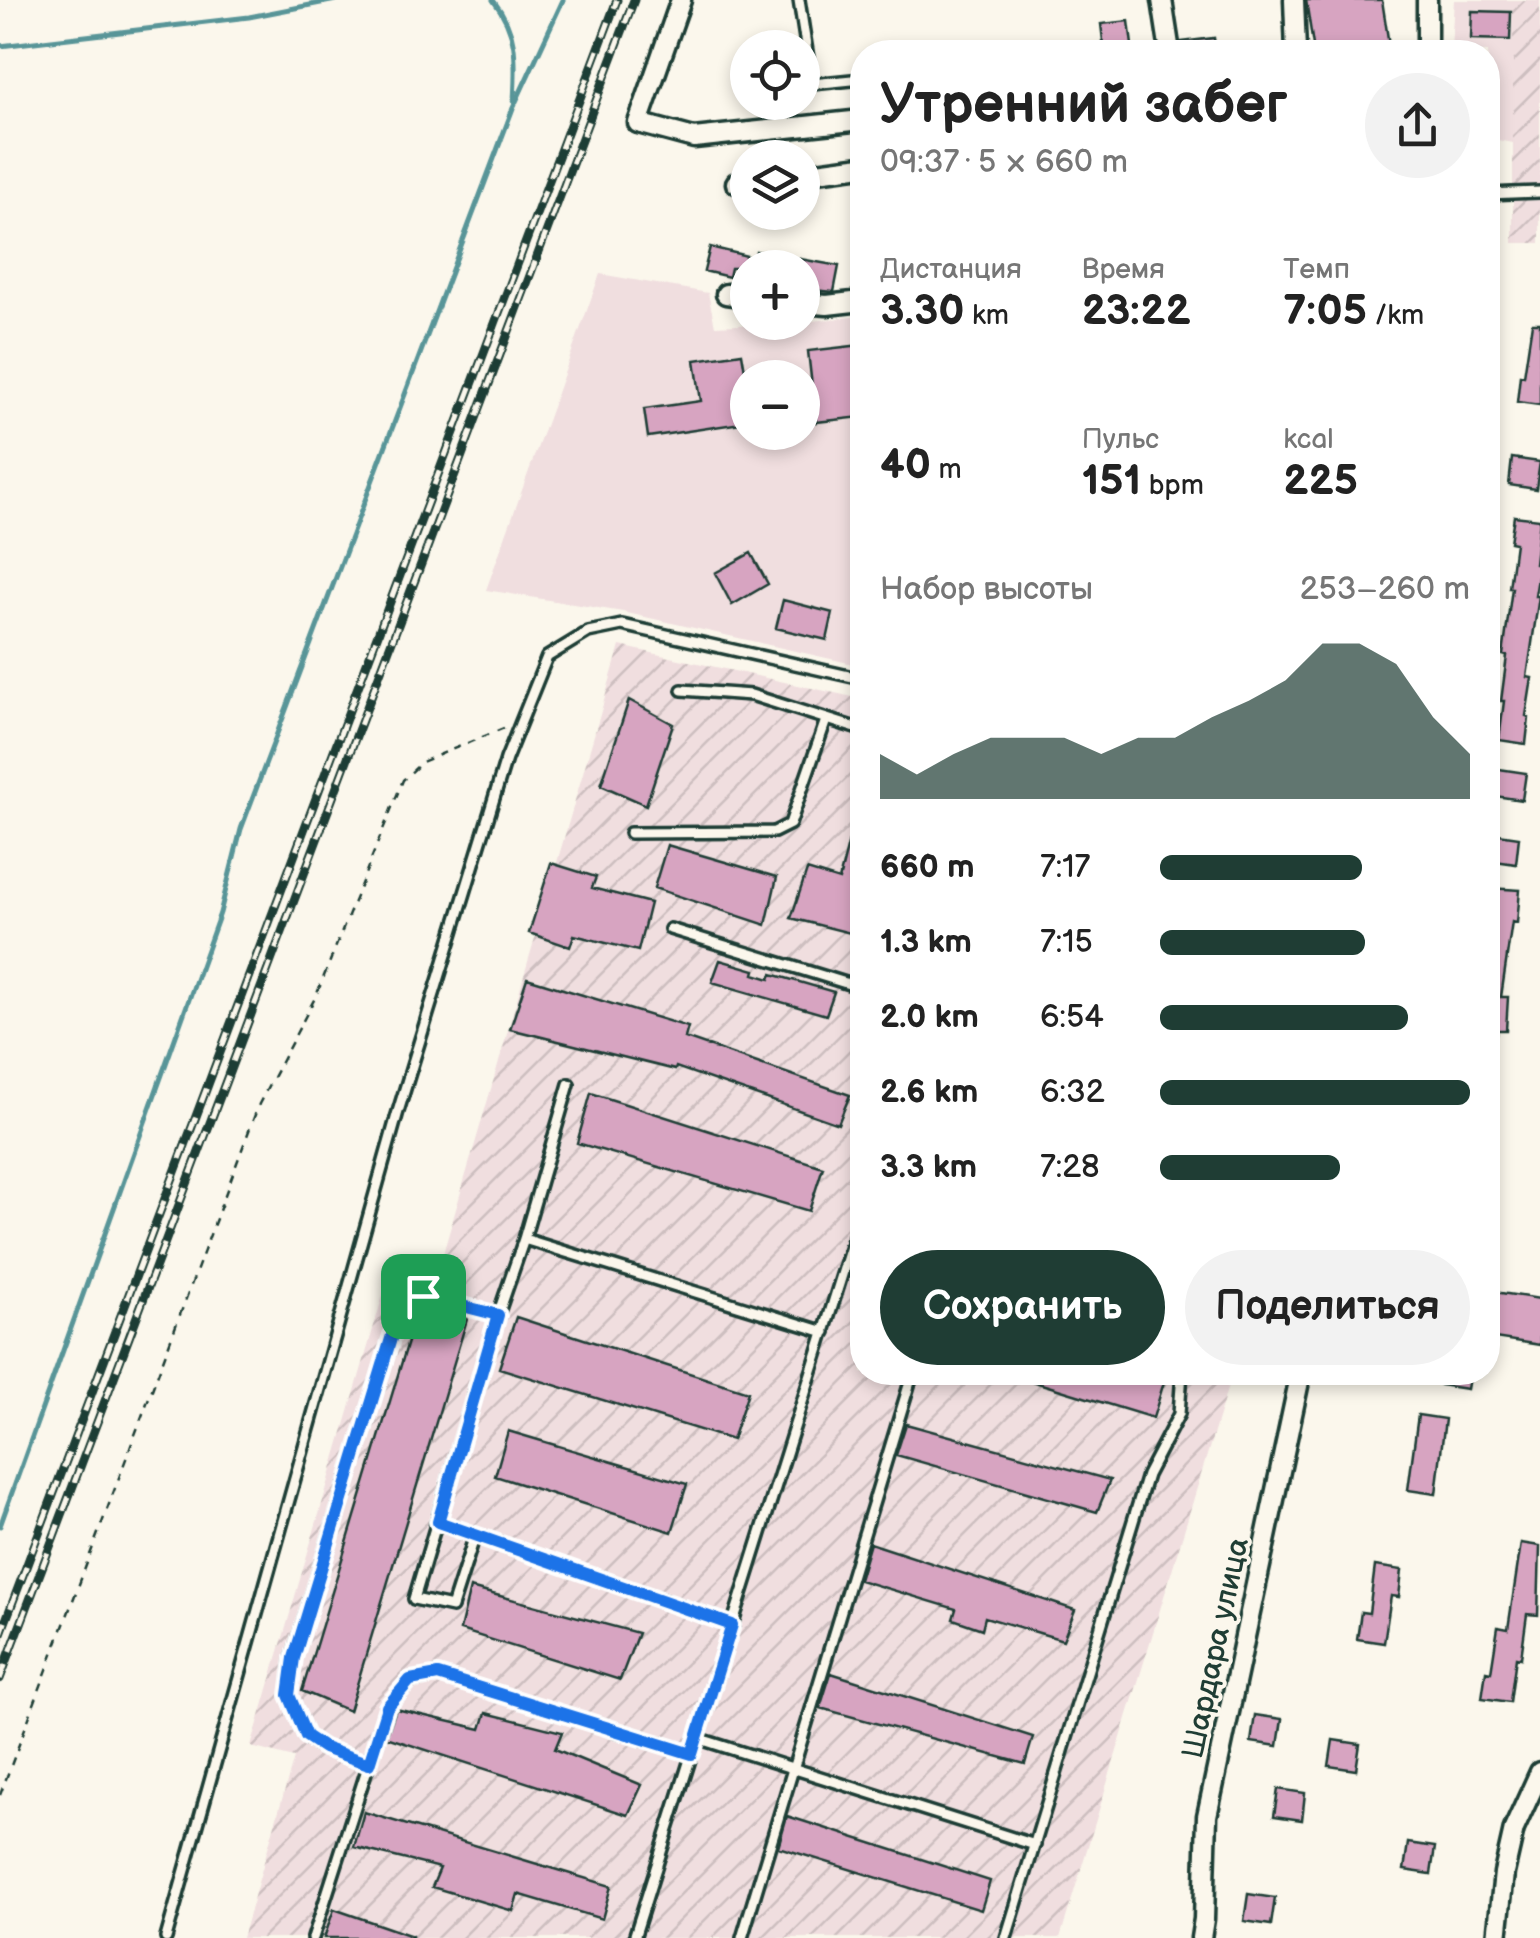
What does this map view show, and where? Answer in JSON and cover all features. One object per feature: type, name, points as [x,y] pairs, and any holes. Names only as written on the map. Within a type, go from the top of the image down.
[{"type":"street","points":[[681,0],[638,123],[694,138],[850,121]]},
{"type":"street","points":[[1162,0],[1168,40]]},
{"type":"street","points":[[1294,0],[1296,40]]},
{"type":"street","points":[[1427,0],[1427,40]]},
{"type":"street","points":[[820,172],[850,168]]},
{"type":"street","points":[[726,294],[730,295]]},
{"type":"street","points":[[820,305],[850,303]]},
{"type":"street","name":"Шардара улица","points":[[1201,1938],[1207,1816],[1299,1385]]},
{"type":"street","points":[[1497,1938],[1514,1828],[1540,1772]]},
{"type":"lane","points":[[798,0],[812,84],[850,80]]},
{"type":"lane","points":[[1500,194],[1540,192]]},
{"type":"lane","points":[[166,1938],[396,1114],[506,759],[547,658],[588,632],[622,625],[850,676]]},
{"type":"lane","points":[[682,690],[751,695],[850,727]]},
{"type":"lane","points":[[630,833],[774,832],[790,824],[826,720]]},
{"type":"lane","points":[[670,929],[850,984]]},
{"type":"lane","points":[[475,1535],[452,1607],[414,1599],[569,1084]]},
{"type":"lane","points":[[524,1239],[824,1332]]},
{"type":"lane","points":[[634,1938],[850,1250]]},
{"type":"lane","points":[[369,1764],[324,1748],[306,1736],[289,1695],[294,1658],[400,1309],[423,1296],[498,1315]]},
{"type":"lane","points":[[742,1938],[908,1385]]},
{"type":"lane","points":[[1006,1938],[1147,1475],[1179,1414],[1181,1385]]},
{"type":"lane","points":[[438,1522],[732,1625]]},
{"type":"lane","points":[[313,1938],[387,1707],[410,1680],[438,1675],[692,1754]]},
{"type":"lane","points":[[697,1738],[1035,1845]]},
{"type":"path","points":[[0,1795],[259,1104],[316,996],[403,780],[422,762],[521,720]]},
{"type":"shaded area","points":[[1454,0],[1513,0],[1513,143],[1500,140],[1500,40],[1452,40]]},
{"type":"shaded area","points":[[1513,0],[1540,0],[1540,243],[1513,243]]},
{"type":"shaded area","points":[[600,274],[708,293],[715,326],[730,325],[730,340],[820,340],[820,320],[850,317],[850,663],[623,612],[486,590]]},
{"type":"shaded area","points":[[620,646],[850,696],[850,1385],[1228,1385],[1060,1938],[242,1938],[294,1758],[251,1747],[390,1271],[435,1281]]},
{"type":"building","points":[[1306,0],[1382,0],[1388,40],[1312,40]]},
{"type":"building","points":[[1472,11],[1511,12],[1510,40],[1471,39]]},
{"type":"building","points":[[1129,21],[1131,40],[1103,40],[1101,24]]},
{"type":"building","points":[[710,247],[730,252],[729,277],[704,271]]},
{"type":"building","points":[[820,263],[839,266],[834,292],[820,291]]},
{"type":"building","points":[[1532,323],[1540,323],[1540,405],[1517,402]]},
{"type":"building","points":[[850,346],[850,418],[820,422],[820,360],[809,360],[808,351]]},
{"type":"building","points":[[742,353],[743,360],[730,360],[730,425],[648,437],[644,409],[701,401],[695,360]]},
{"type":"building","points":[[1512,458],[1540,462],[1536,489],[1509,485]]},
{"type":"building","points":[[1514,516],[1540,519],[1535,564],[1540,565],[1535,596],[1539,596],[1527,677],[1532,678],[1526,744],[1500,740],[1507,656],[1503,655],[1515,543],[1510,542]]},
{"type":"building","points":[[751,553],[768,584],[732,605],[715,573]]},
{"type":"building","points":[[783,600],[833,613],[827,640],[776,628]]},
{"type":"building","points":[[629,700],[673,724],[646,805],[601,785]]},
{"type":"building","points":[[1500,769],[1526,773],[1522,800],[1500,797]]},
{"type":"building","points":[[1500,834],[1519,837],[1516,864],[1500,862]]},
{"type":"building","points":[[850,837],[850,933],[791,918],[807,870],[839,880]]},
{"type":"building","points":[[667,845],[777,877],[766,925],[654,888]]},
{"type":"building","points":[[551,863],[596,877],[592,888],[650,903],[638,951],[574,935],[570,947],[529,933]]},
{"type":"building","points":[[1500,889],[1520,890],[1501,997],[1508,997],[1506,1030],[1500,1030]]},
{"type":"building","points":[[720,960],[755,970],[754,974],[770,979],[772,974],[834,992],[826,1015],[712,982]]},
{"type":"building","points":[[527,978],[688,1027],[685,1038],[850,1095],[838,1124],[676,1067],[675,1070],[510,1029]]},
{"type":"building","points":[[591,1093],[823,1167],[809,1211],[577,1143]]},
{"type":"building","points":[[1500,1293],[1540,1299],[1540,1345],[1500,1339]]},
{"type":"building","points":[[424,1306],[468,1316],[349,1711],[302,1691],[418,1309]]},
{"type":"building","points":[[516,1317],[748,1392],[732,1440],[499,1368]]},
{"type":"building","points":[[1045,1385],[1163,1385],[1153,1418]]},
{"type":"building","points":[[1418,1415],[1445,1419],[1436,1494],[1408,1490]]},
{"type":"building","points":[[906,1424],[1110,1480],[1097,1512],[896,1455]]},
{"type":"building","points":[[508,1431],[687,1484],[672,1532],[495,1476]]},
{"type":"building","points":[[870,1543],[1075,1610],[1063,1640],[985,1617],[982,1629],[953,1619],[956,1609],[859,1580]]},
{"type":"building","points":[[1521,1543],[1540,1546],[1538,1615],[1527,1614],[1510,1702],[1482,1698],[1486,1671],[1491,1672],[1498,1627],[1508,1629]]},
{"type":"building","points":[[1375,1566],[1402,1570],[1399,1597],[1391,1596],[1384,1643],[1357,1639],[1361,1612],[1369,1613]]},
{"type":"building","points":[[470,1588],[638,1633],[620,1680],[460,1630]]},
{"type":"building","points":[[831,1673],[1033,1737],[1025,1764],[820,1708]]},
{"type":"building","points":[[396,1709],[481,1729],[486,1713],[562,1732],[555,1749],[642,1785],[628,1815],[386,1737]]},
{"type":"building","points":[[1255,1715],[1282,1719],[1278,1746],[1251,1742]]},
{"type":"building","points":[[1333,1740],[1360,1744],[1356,1770],[1329,1766]]},
{"type":"building","points":[[1278,1789],[1305,1793],[1302,1820],[1274,1816]]},
{"type":"building","points":[[364,1812],[611,1886],[602,1919],[518,1894],[513,1911],[432,1887],[440,1868],[354,1847]]},
{"type":"building","points":[[787,1816],[990,1881],[981,1910],[778,1847]]},
{"type":"building","points":[[1408,1843],[1435,1847],[1431,1874],[1404,1870]]},
{"type":"building","points":[[1248,1894],[1275,1898],[1271,1925],[1244,1921]]},
{"type":"building","points":[[334,1909],[412,1936],[412,1938],[324,1938]]},
{"type":"waterway","points":[[0,46],[249,17],[336,0]]},
{"type":"waterway","points":[[493,0],[512,36],[514,101]]},
{"type":"waterway","points":[[0,1526],[220,913],[241,829],[513,108],[563,0]]},
{"type":"railway","points":[[0,1636],[617,0]]},
{"type":"railway","points":[[0,1679],[634,0]]},
{"type":"route","points":[[423,1296],[498,1315],[438,1522],[732,1625],[692,1754],[438,1675],[410,1680],[387,1707],[369,1764],[324,1748],[306,1736],[289,1695],[294,1658],[400,1309],[423,1296]]}]
